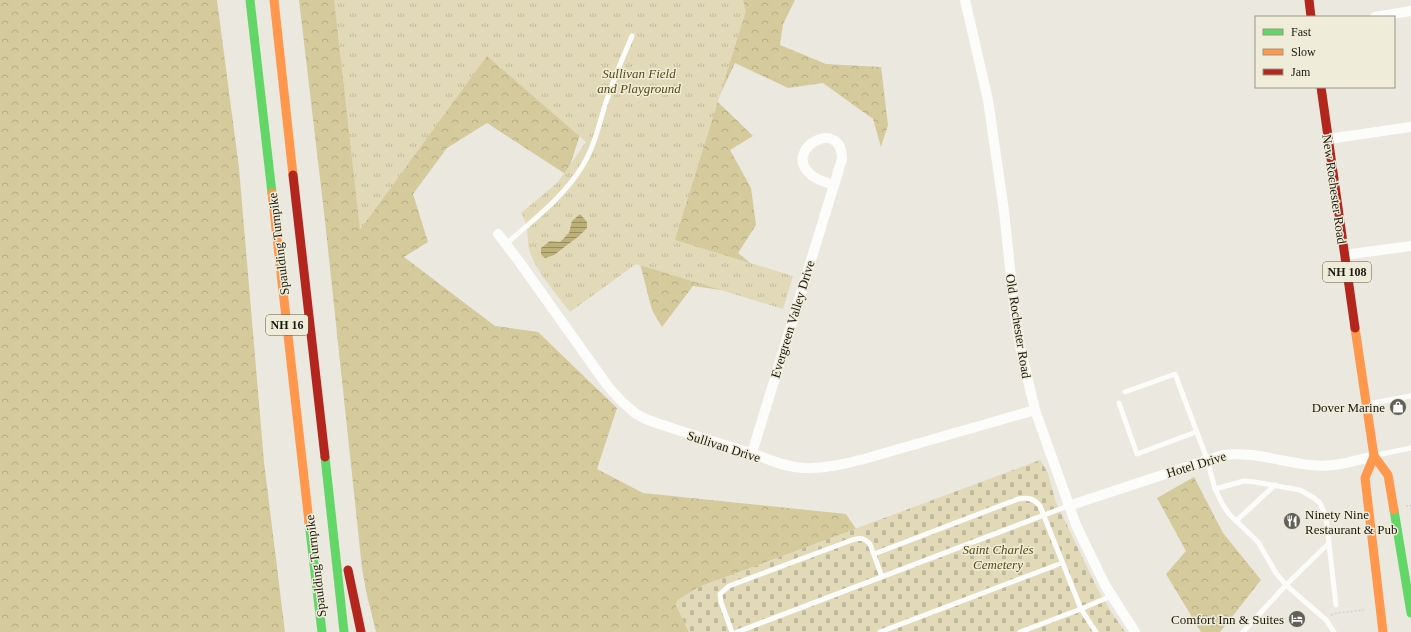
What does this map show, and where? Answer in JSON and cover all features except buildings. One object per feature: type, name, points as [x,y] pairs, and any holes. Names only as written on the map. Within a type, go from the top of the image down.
[{"type":"main road","name":"Spaulding Turnpike","points":[[250,0],[322,632]]},
{"type":"main road","name":"Spaulding Turnpike","points":[[274,0],[344,632]]},
{"type":"main road","points":[[1309,0],[1311,16]]},
{"type":"main road","name":"New Rochester Road","points":[[1321,88],[1374,456],[1388,475],[1411,613]]},
{"type":"main road","points":[[1374,456],[1365,478],[1383,632]]},
{"type":"main road","points":[[331,512],[344,548]]},
{"type":"main road","points":[[347,562],[361,632]]},
{"type":"street","name":"Old Rochester Road","points":[[965,0],[988,100],[1004,211],[1015,315],[1020,346],[1035,410],[1068,506],[1086,548],[1111,596],[1135,632]]},
{"type":"street","points":[[1381,16],[1411,11]]},
{"type":"street","points":[[1328,139],[1411,127]]},
{"type":"street","name":"Evergreen Valley Drive","points":[[752,453],[842,159],[840,148],[837,143],[824,138],[811,143],[806,149],[804,162],[810,175],[833,185]]},
{"type":"street","name":"Sullivan Drive","points":[[498,234],[606,385],[635,413],[646,419],[681,432],[777,462],[801,468],[814,468],[839,465],[1035,410]]},
{"type":"street","points":[[1344,255],[1411,246]]},
{"type":"street","name":"Hotel Drive","points":[[1068,506],[1207,459],[1223,455],[1243,453],[1312,465],[1340,464],[1374,456]]},
{"type":"lane","points":[[506,244],[570,185],[584,164],[594,141],[622,58],[632,36]]},
{"type":"lane","points":[[1125,392],[1175,374],[1207,459],[1215,488],[1223,505],[1229,514],[1258,542],[1276,572],[1286,585],[1326,620],[1334,632]]},
{"type":"lane","points":[[1366,404],[1411,396]]},
{"type":"lane","points":[[1119,403],[1137,454],[1196,432]]},
{"type":"lane","points":[[1374,456],[1411,448]]},
{"type":"lane","points":[[1215,488],[1244,481],[1275,485],[1308,493],[1320,504],[1326,517],[1336,604]]},
{"type":"lane","points":[[1236,521],[1275,485]]},
{"type":"lane","points":[[874,554],[1018,499],[1026,498],[1034,500],[1040,506],[1081,609],[1096,632]]},
{"type":"lane","points":[[738,632],[1068,506]]},
{"type":"lane","points":[[732,632],[721,602],[720,594],[729,586],[859,538],[866,540],[870,544],[882,577]]},
{"type":"lane","points":[[1243,632],[1286,585],[1329,543]]},
{"type":"lane","points":[[880,632],[1062,563]]},
{"type":"lane","points":[[1020,632],[1111,596]]},
{"type":"path","points":[[1326,620],[1331,615],[1337,613],[1364,610]]},
{"type":"green space","points":[[0,0],[217,0],[239,168],[264,462],[285,632],[0,632]]},
{"type":"green space","points":[[299,0],[594,0],[610,41],[567,175],[487,123],[447,148],[413,194],[428,242],[404,257],[495,326],[538,332],[617,408],[597,469],[643,493],[846,514],[856,529],[699,587],[678,600],[676,605],[689,632],[376,632],[362,568],[325,221]]},
{"type":"green space","name":"Sullivan Field and Playground","points":[[334,0],[743,0],[746,11],[675,240],[793,276],[783,309],[636,264],[570,312],[543,277],[534,262],[529,249],[526,224],[521,213],[558,182],[586,142],[487,56],[360,230]]},
{"type":"green space","points":[[699,0],[795,0],[783,24],[780,45],[826,64],[881,67],[888,125],[881,147],[873,119],[823,83],[788,88],[735,63],[717,101],[753,136],[730,150],[751,188],[756,225],[738,253],[754,266],[728,291],[693,286],[662,327],[652,310],[638,256]]},
{"type":"green space","name":"Saint Charles Cemetery","points":[[1040,460],[1048,473],[1055,500],[1097,588],[1125,632],[689,632],[676,605],[678,600],[699,587]]},
{"type":"green space","points":[[1194,477],[1223,533],[1261,580],[1220,632],[1201,632],[1166,574],[1186,551],[1157,498]]},
{"type":"shaded area","points":[[580,214],[587,222],[587,228],[554,255],[545,258],[541,254],[541,248],[550,241],[560,242],[569,233],[572,221]]},
{"type":"traffic: fast","points":[[250,0],[272,193]]},
{"type":"traffic: fast","points":[[325,457],[344,632]]},
{"type":"traffic: fast","points":[[1394,510],[1411,613]]},
{"type":"traffic: fast","points":[[309,522],[322,632]]},
{"type":"traffic: slow","points":[[274,0],[293,175]]},
{"type":"traffic: slow","points":[[272,193],[309,522]]},
{"type":"traffic: slow","points":[[1355,328],[1374,456],[1388,475],[1394,510]]},
{"type":"traffic: slow","points":[[1374,456],[1365,478],[1383,632]]},
{"type":"traffic: jam","points":[[1309,0],[1311,16]]},
{"type":"traffic: jam","points":[[1321,88],[1355,328]]},
{"type":"traffic: jam","points":[[293,175],[325,457]]},
{"type":"traffic: jam","points":[[348,570],[361,632]]},
{"type":"place","name":"Dover Marine","points":[[1398,407]]},
{"type":"place","name":"Ninety Nine Restaurant & Pub","points":[[1292,521]]},
{"type":"place","name":"Comfort Inn & Suites","points":[[1297,619]]}]
